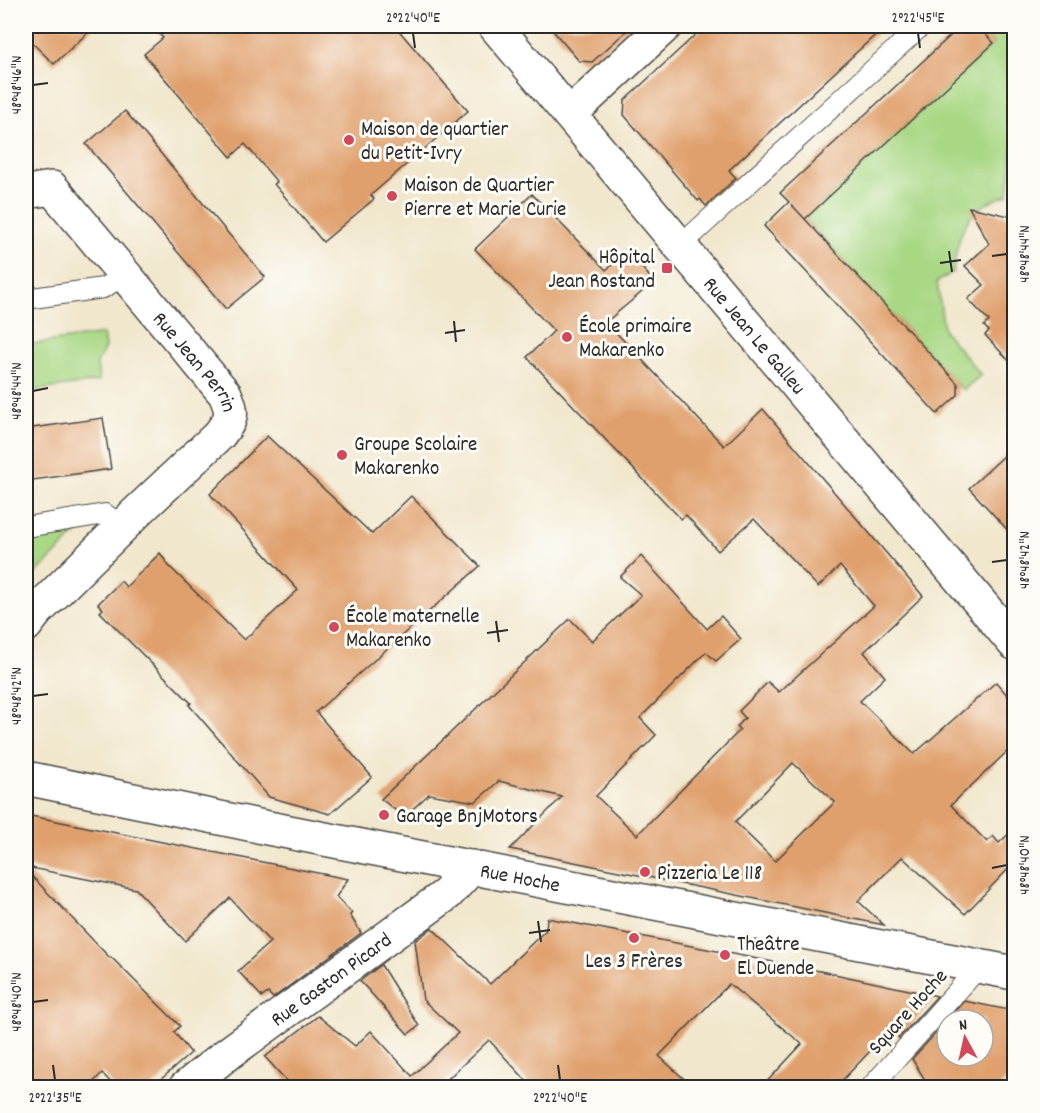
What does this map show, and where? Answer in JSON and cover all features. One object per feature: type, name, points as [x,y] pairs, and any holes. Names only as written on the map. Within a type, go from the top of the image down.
[{"type":"street","name":"Rue Jean Le Galleu","points":[[495,26],[1014,644]]},
{"type":"street","points":[[570,114],[665,26]]},
{"type":"street","name":"Rue Jean Perrin","points":[[26,192],[52,188],[225,394],[231,409],[230,420],[219,435],[122,526],[36,612],[26,625]]},
{"type":"street","name":"Rue Hoche","points":[[26,778],[268,828],[1014,973]]},
{"type":"street","name":"Rue Gaston Picard","points":[[185,1088],[447,894],[472,867]]},
{"type":"lane","points":[[680,246],[921,26]]},
{"type":"lane","points":[[26,299],[103,288],[125,275]]},
{"type":"lane","points":[[26,527],[105,514],[122,526]]},
{"type":"lane","name":"Square Hoche","points":[[870,1088],[980,966]]},
{"type":"green space","points":[[977,26],[1014,26],[1014,133],[1008,194],[991,201],[974,213],[964,227],[953,272],[937,282],[944,331],[981,375],[963,390],[805,219],[994,43]]},
{"type":"green space","points":[[103,334],[105,347],[97,364],[99,381],[26,392],[26,345]]},
{"type":"green space","points":[[90,520],[26,583],[26,531]]},
{"type":"building","points":[[26,26],[95,26],[54,64],[26,37]]},
{"type":"building","points":[[152,26],[395,26],[468,111],[371,195],[374,199],[323,242],[274,184],[277,182],[245,144],[231,157],[144,54],[163,38]]},
{"type":"building","points":[[549,26],[632,26],[592,62],[579,61]]},
{"type":"building","points":[[705,26],[885,26],[729,170],[736,178],[706,206],[700,199],[698,201],[624,115],[625,100]]},
{"type":"building","points":[[961,26],[977,26],[994,43],[805,219],[791,204],[958,384],[958,395],[937,414],[764,226],[789,202],[780,193]]},
{"type":"building","points":[[125,111],[265,277],[226,309],[86,144]]},
{"type":"building","points":[[532,194],[606,270],[628,251],[654,282],[606,322],[724,446],[763,409],[923,596],[864,652],[885,677],[860,701],[914,754],[996,682],[1014,703],[1014,745],[951,805],[987,842],[993,836],[999,843],[1014,829],[1014,863],[965,914],[902,857],[858,901],[884,925],[510,849],[562,797],[499,781],[475,802],[429,794],[404,817],[381,799],[570,619],[592,641],[641,595],[620,577],[641,556],[707,629],[721,616],[741,639],[716,661],[706,652],[640,718],[656,735],[596,796],[637,835],[740,730],[737,727],[745,718],[739,711],[768,682],[779,692],[874,606],[840,566],[818,587],[754,519],[718,551],[686,515],[681,519],[527,357],[554,331],[475,249]],"holes":[[[793,763],[835,802],[775,861],[735,822]]]},
{"type":"building","points":[[969,207],[1014,217],[1014,366],[985,335],[989,331],[984,326],[989,321],[968,299],[984,285],[965,266],[989,244]]},
{"type":"building","points":[[103,418],[111,469],[26,481],[26,429]]},
{"type":"building","name":"École maternelle Makarenko","points":[[267,436],[372,534],[411,496],[480,566],[316,712],[372,777],[330,814],[269,797],[189,705],[191,703],[100,612],[103,609],[98,604],[121,581],[126,587],[160,553],[169,566],[244,640],[298,590],[210,494]]},
{"type":"building","points":[[1014,447],[1014,537],[969,488]]},
{"type":"building","points":[[26,815],[348,879],[336,897],[352,913],[350,915],[361,933],[273,998],[268,993],[262,997],[238,971],[270,942],[230,898],[185,941],[136,889],[26,867]]},
{"type":"building","points":[[26,870],[110,958],[180,1026],[174,1032],[191,1053],[151,1088],[116,1088],[102,1073],[88,1088],[26,1088]]},
{"type":"building","points":[[547,918],[937,996],[899,1038],[893,1027],[835,1088],[761,1088],[802,1044],[729,984],[659,1056],[694,1088],[533,1088],[489,1040],[438,1088],[293,1088],[265,1057],[318,1016],[355,1046],[371,1031],[412,1076],[458,1033],[423,1000],[415,941],[432,928],[490,984],[546,930]]},
{"type":"building","points":[[381,965],[419,1026],[408,1034],[360,981]]},
{"type":"building","points":[[964,1001],[1014,1011],[1014,1074],[998,1088],[930,1088],[912,1059],[935,1034],[935,1068],[995,1068],[995,1008],[958,1008]]},
{"type":"place","name":"Maison de quartier du Petit-Ivry","points":[[349,140]]},
{"type":"place","name":"Maison de Quartier Pierre et Marie Curie","points":[[392,196]]},
{"type":"place","name":"Hôpital Jean Rostand","points":[[667,268]]},
{"type":"place","name":"École primaire Makarenko","points":[[567,337]]},
{"type":"place","name":"Groupe Scolaire Makarenko","points":[[342,455]]},
{"type":"place","name":"École maternelle Makarenko","points":[[334,627]]},
{"type":"place","name":"Garage BnjMotors","points":[[384,815]]},
{"type":"place","name":"Pizzeria Le 118","points":[[645,872]]},
{"type":"place","name":"Les 3 Frères","points":[[634,938]]},
{"type":"place","name":"Theâtre El Duende","points":[[725,955]]}]
